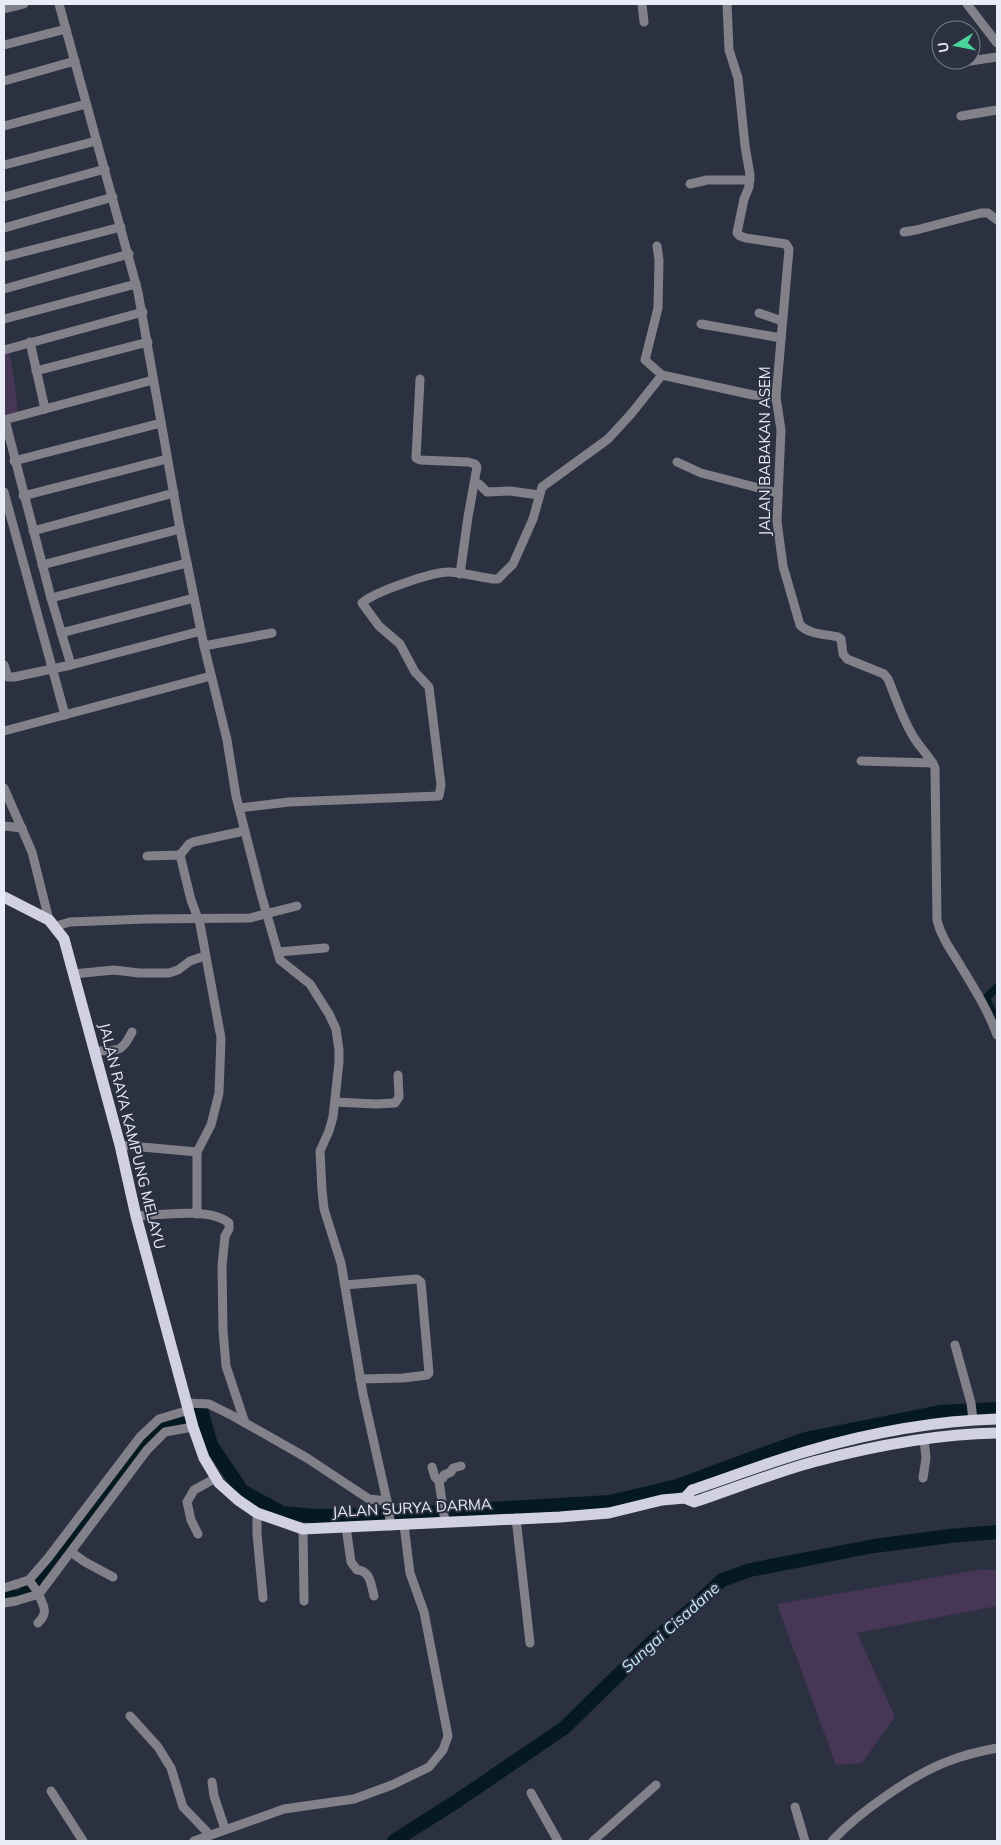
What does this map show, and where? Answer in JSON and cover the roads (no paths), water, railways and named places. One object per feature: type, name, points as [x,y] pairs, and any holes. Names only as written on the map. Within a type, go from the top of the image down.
[{"type":"main road","points":[[4,897],[53,923]]},
{"type":"main road","name":"JALAN RAYA KAMPUNG MELAYU","points":[[53,923],[64,939],[74,974],[120,1145],[136,1216],[190,1415]]},
{"type":"main road","name":"JALAN SURYA DARMA","points":[[190,1415],[204,1458],[216,1478],[238,1500],[257,1513],[303,1529],[391,1524],[404,1526],[445,1516],[560,1517],[609,1513],[662,1500],[686,1498],[694,1502],[812,1462],[924,1439],[997,1432]]},
{"type":"main road","name":"JALAN SURYA DARMA","points":[[686,1498],[692,1490],[808,1451],[914,1428],[973,1418],[997,1419]]},
{"type":"street","points":[[4,10],[24,4]]},
{"type":"street","points":[[60,4],[136,284],[148,342],[180,529],[204,646],[227,740],[233,782],[244,831],[282,963],[310,984],[336,1029],[339,1062],[335,1102],[329,1132],[320,1151],[320,1173],[324,1209],[341,1263],[360,1379],[391,1524]]},
{"type":"street","points":[[642,4],[644,22]]},
{"type":"street","name":"JALAN BABAKAN ASEM","points":[[727,4],[729,50],[738,78],[750,180],[737,233],[746,238],[786,244],[789,247],[776,397],[781,430],[777,521],[779,544],[789,588],[800,625],[812,632],[838,637],[843,654],[847,659],[884,674],[888,679],[912,735],[933,763]]},
{"type":"street","points":[[966,4],[997,44]]},
{"type":"street","points":[[4,45],[66,29]]},
{"type":"street","points":[[981,59],[997,57]]},
{"type":"street","points":[[4,81],[75,61]]},
{"type":"street","points":[[4,126],[86,104]]},
{"type":"street","points":[[961,116],[997,110]]},
{"type":"street","points":[[4,166],[96,141]]},
{"type":"street","points":[[4,197],[105,169]]},
{"type":"street","points":[[690,184],[707,180],[750,180]]},
{"type":"street","points":[[4,228],[113,197]]},
{"type":"street","points":[[904,232],[981,213],[988,213],[997,220]]},
{"type":"street","points":[[4,258],[121,226]]},
{"type":"street","points":[[657,246],[659,260],[658,308],[645,360],[662,375],[665,374],[753,395],[776,397]]},
{"type":"street","points":[[4,289],[129,254]]},
{"type":"street","points":[[4,319],[136,284]]},
{"type":"street","points":[[4,350],[142,312]]},
{"type":"street","points":[[759,313],[782,321]]},
{"type":"street","points":[[702,324],[781,338]]},
{"type":"street","points":[[30,342],[45,408]]},
{"type":"street","points":[[36,371],[148,342]]},
{"type":"street","points":[[239,808],[289,802],[439,796],[441,785],[429,687],[415,672],[400,644],[379,626],[362,603],[408,582],[449,572],[493,580],[498,579],[513,564],[521,550],[533,519],[542,487],[608,439],[662,375]]},
{"type":"street","points":[[420,379],[416,458],[420,460],[473,463],[477,467],[460,574]]},
{"type":"street","points":[[71,665],[23,496],[4,420],[153,380]]},
{"type":"street","points":[[14,460],[161,423]]},
{"type":"street","points":[[23,496],[167,459]]},
{"type":"street","points":[[678,462],[701,473],[778,493]]},
{"type":"street","points":[[475,483],[479,484],[487,492],[510,491],[539,495]]},
{"type":"street","points":[[4,492],[65,715]]},
{"type":"street","points":[[33,531],[174,493]]},
{"type":"street","points":[[8,511],[26,506]]},
{"type":"street","points":[[42,565],[180,529]]},
{"type":"street","points":[[51,598],[187,563]]},
{"type":"street","points":[[61,633],[194,598]]},
{"type":"street","points":[[4,665],[6,675],[10,677],[71,665],[201,631]]},
{"type":"street","points":[[204,646],[272,633]]},
{"type":"street","points":[[4,731],[211,676]]},
{"type":"street","points":[[861,761],[933,763],[935,768],[938,856],[937,920],[947,944],[982,1002],[997,1035]]},
{"type":"street","points":[[4,788],[32,852],[53,923],[250,918],[297,906]]},
{"type":"street","points":[[4,826],[22,828]]},
{"type":"street","points":[[197,1214],[198,1152],[211,1125],[221,1082],[221,1038],[198,919],[191,900],[180,855],[188,844],[193,842],[244,831]]},
{"type":"street","points":[[147,856],[180,855]]},
{"type":"street","points":[[278,952],[325,948]]},
{"type":"street","points":[[74,974],[114,970],[139,973],[169,973],[178,970],[190,961],[205,956]]},
{"type":"street","points":[[95,1051],[120,1049],[132,1032]]},
{"type":"street","points":[[335,1102],[395,1103],[399,1097],[398,1074]]},
{"type":"street","points":[[120,1145],[198,1152]]},
{"type":"street","points":[[136,1216],[197,1214],[214,1216],[229,1224],[229,1229],[225,1236],[222,1266],[225,1357],[228,1374],[245,1423]]},
{"type":"street","points":[[345,1285],[405,1279],[417,1279],[421,1282],[429,1374],[403,1378],[360,1379]]},
{"type":"street","points":[[955,1345],[971,1403],[973,1418]]},
{"type":"street","points":[[4,1603],[16,1601],[37,1592],[71,1552],[147,1450],[165,1432],[209,1404],[334,1475],[369,1499],[388,1506]]},
{"type":"street","points":[[4,1588],[30,1580],[140,1437],[160,1419],[190,1415]]},
{"type":"street","points":[[923,1478],[926,1458],[924,1439]]},
{"type":"street","points":[[432,1466],[435,1477],[438,1480],[445,1516]]},
{"type":"street","points":[[438,1480],[451,1472],[453,1468],[461,1466]]},
{"type":"street","points":[[198,1534],[191,1520],[187,1502],[194,1490],[216,1478]]},
{"type":"street","points":[[257,1513],[256,1534],[263,1598]]},
{"type":"street","points":[[516,1518],[530,1643]]},
{"type":"street","points":[[194,1841],[284,1809],[354,1798],[392,1785],[429,1766],[443,1750],[448,1736],[424,1612],[410,1573],[404,1526]]},
{"type":"street","points":[[346,1527],[351,1562],[357,1570],[368,1574],[374,1596]]},
{"type":"street","points":[[303,1529],[304,1601]]},
{"type":"street","points":[[71,1552],[113,1577]]},
{"type":"street","points":[[30,1580],[45,1607],[42,1619],[38,1623]]},
{"type":"street","points":[[130,1716],[158,1747],[171,1768],[184,1807],[210,1835]]},
{"type":"street","points":[[832,1841],[846,1826],[923,1772],[949,1760],[997,1748]]},
{"type":"street","points":[[212,1782],[224,1830]]},
{"type":"street","points":[[594,1841],[656,1785]]},
{"type":"street","points":[[51,1791],[83,1841]]},
{"type":"street","points":[[531,1793],[558,1841]]},
{"type":"street","points":[[795,1807],[805,1841]]},
{"type":"waterway","points":[[997,987],[986,998],[997,1023]]},
{"type":"waterway","points":[[4,1596],[19,1598],[39,1584],[141,1442],[170,1420],[202,1413],[211,1445],[242,1491],[282,1513],[314,1516],[388,1515],[610,1502],[677,1486],[805,1439],[940,1412],[997,1409]]},
{"type":"waterway","name":"Sungai Cisadane","points":[[394,1841],[457,1801],[564,1728],[652,1642],[722,1580],[750,1570],[874,1546],[997,1532]]}]
